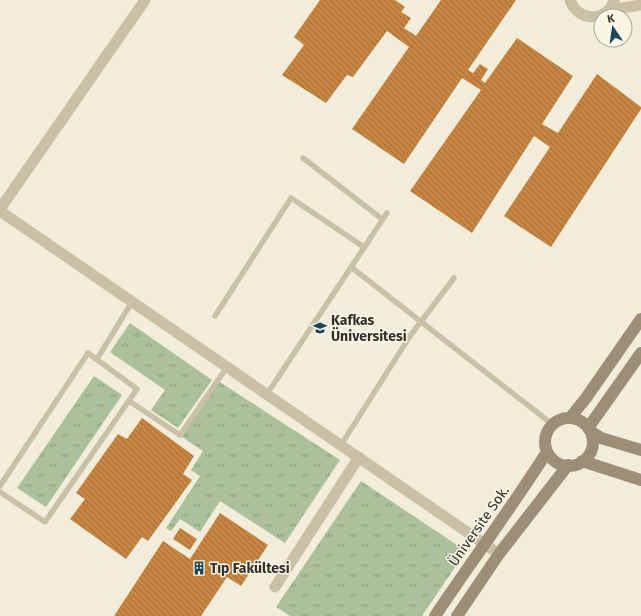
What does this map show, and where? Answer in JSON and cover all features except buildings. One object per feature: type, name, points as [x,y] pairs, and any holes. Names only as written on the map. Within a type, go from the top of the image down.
[{"type":"street","points":[[145,0],[0,210],[499,554]]},
{"type":"street","points":[[570,0],[571,5],[581,15],[593,17]]},
{"type":"street","points":[[622,8],[641,5]]},
{"type":"street","points":[[570,418],[586,398],[641,319]]},
{"type":"street","points":[[589,430],[641,354]]},
{"type":"street","points":[[589,430],[592,438],[590,451],[587,457],[576,464],[564,465],[558,463],[552,459],[545,448],[545,435],[552,424],[557,420],[570,418],[582,422],[589,430],[601,438],[641,450]]},
{"type":"street","name":"Üniversite Sok.","points":[[434,616],[519,495],[547,452]]},
{"type":"street","points":[[275,587],[359,457]]},
{"type":"street","points":[[582,461],[641,480]]},
{"type":"street","points":[[457,616],[499,554],[568,465]]},
{"type":"lane","points":[[303,158],[382,220]]},
{"type":"lane","points":[[215,316],[291,198],[364,247]]},
{"type":"lane","points":[[267,394],[387,213]]},
{"type":"lane","points":[[351,267],[552,424]]},
{"type":"lane","points":[[341,445],[410,336],[454,278]]},
{"type":"lane","points":[[97,359],[132,302]]},
{"type":"lane","points":[[0,486],[88,353],[138,389],[46,522],[0,492]]},
{"type":"lane","points":[[129,401],[180,435],[227,367]]},
{"type":"green space","points":[[130,323],[212,380],[178,428],[151,410],[165,390],[110,352]]},
{"type":"green space","points":[[94,376],[122,395],[46,507],[17,488]]},
{"type":"green space","points":[[218,381],[340,460],[285,543],[220,501],[200,532],[180,519],[171,531],[166,528],[200,476],[191,470],[203,451],[182,437]]},
{"type":"green space","points":[[361,481],[466,551],[422,616],[290,616],[276,607]]},
{"type":"place","name":"Kafkas Üniversitesi","points":[[320,328]]},
{"type":"place","name":"Tıp Fakültesi","points":[[199,568]]}]
